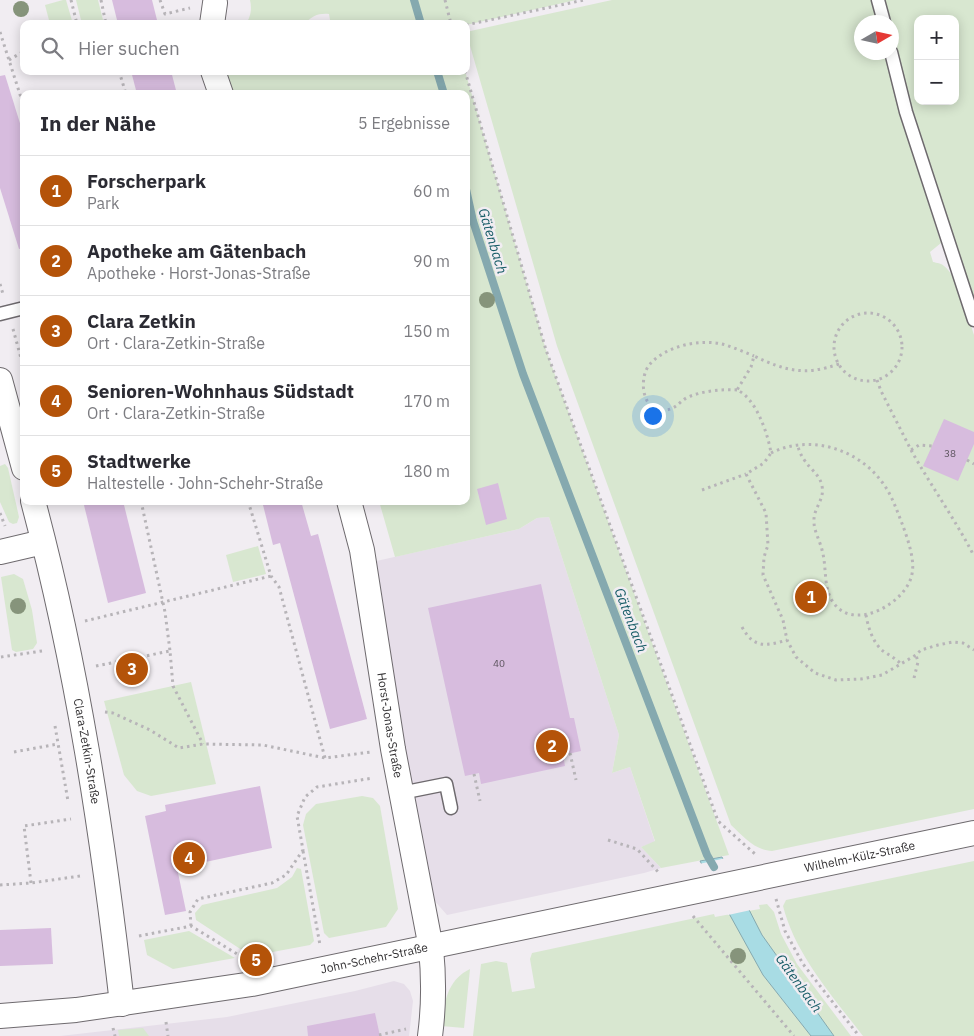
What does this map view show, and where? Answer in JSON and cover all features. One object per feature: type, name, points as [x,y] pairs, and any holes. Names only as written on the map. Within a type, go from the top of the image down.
[{"type":"street","points":[[214,75],[220,90]]},
{"type":"street","points":[[0,380],[20,453]]},
{"type":"street","name":"Clara-Zetkin-Straße","points":[[34,505],[80,709],[116,948],[122,1004]]},
{"type":"street","name":"Horst-Jonas-Straße","points":[[350,505],[362,550],[393,749],[431,948],[434,984],[430,1036]]},
{"type":"street","points":[[5,551],[43,542]]},
{"type":"street","name":"Wilhelm-Külz-Straße","points":[[760,879],[974,834]]},
{"type":"street","name":"John-Schehr-Straße","points":[[0,1016],[76,1010],[252,984],[760,879]]},
{"type":"lane","points":[[878,0],[882,15]]},
{"type":"lane","points":[[893,60],[906,112],[974,320]]},
{"type":"lane","points":[[0,314],[20,309]]},
{"type":"lane","points":[[400,783],[446,784],[451,808]]},
{"type":"path","points":[[70,0],[76,20]]},
{"type":"path","points":[[101,0],[105,20]]},
{"type":"path","points":[[160,0],[165,14],[213,13]]},
{"type":"path","points":[[445,0],[451,20]]},
{"type":"path","points":[[470,24],[584,0]]},
{"type":"path","points":[[0,32],[20,94]]},
{"type":"path","points":[[9,60],[20,53]]},
{"type":"path","points":[[121,75],[125,90]]},
{"type":"path","points":[[466,75],[546,350],[718,822],[759,858],[760,879],[779,912],[803,964],[859,1036]]},
{"type":"path","points":[[865,313],[881,316],[895,326],[900,336],[902,346],[901,358],[896,368],[878,380],[866,381],[855,379],[846,373],[839,364],[835,354],[835,342],[838,332],[845,322],[854,316],[865,313]]},
{"type":"path","points":[[771,453],[768,437],[751,401],[744,393],[737,390],[723,389],[700,393],[686,398],[676,408],[660,410],[652,407],[643,396],[643,382],[649,365],[661,355],[678,347],[698,343],[720,343],[790,370],[810,371],[839,364]]},
{"type":"path","points":[[737,390],[751,367],[754,356]]},
{"type":"path","points":[[878,380],[881,391],[910,450],[961,531],[974,556]]},
{"type":"path","points":[[702,490],[746,474],[764,463],[771,453],[784,446],[797,444],[820,444],[839,449],[863,463],[882,481],[893,501],[906,536],[912,566],[912,576],[906,589],[899,597],[876,612],[866,615],[847,614],[838,609],[832,601],[827,589],[823,551],[814,523],[814,514],[823,493],[822,484],[818,476],[805,461],[797,444]]},
{"type":"path","points":[[910,450],[919,445],[932,446]]},
{"type":"path","points":[[967,460],[974,464]]},
{"type":"path","points":[[746,474],[766,513],[768,545],[764,557],[763,575],[783,620],[787,640],[796,657],[815,673],[836,680],[861,679],[882,675],[916,655],[921,650],[953,642],[963,643],[974,650]]},
{"type":"path","points":[[142,505],[164,602],[173,686],[202,744]]},
{"type":"path","points":[[249,505],[271,576],[279,587],[325,758]]},
{"type":"path","points":[[0,513],[5,524],[5,551]]},
{"type":"path","points":[[82,622],[271,576]]},
{"type":"path","points":[[866,615],[867,624],[874,639],[882,650],[900,663]]},
{"type":"path","points":[[742,627],[748,638],[756,643],[770,645],[787,640]]},
{"type":"path","points":[[41,642],[44,660]]},
{"type":"path","points":[[90,667],[170,650]]},
{"type":"path","points":[[1,657],[42,651]]},
{"type":"path","points":[[914,678],[918,662],[916,655]]},
{"type":"path","points":[[100,710],[113,713],[150,730],[179,748],[202,744],[263,745],[325,758],[393,749]]},
{"type":"path","points":[[55,726],[72,827]]},
{"type":"path","points":[[14,752],[58,744]]},
{"type":"path","points":[[570,753],[576,780]]},
{"type":"path","points":[[474,774],[480,801]]},
{"type":"path","points":[[325,969],[297,816],[305,797],[317,787],[400,783]]},
{"type":"path","points":[[31,883],[24,826],[71,819]]},
{"type":"path","points":[[608,840],[637,849],[688,894],[794,1036]]},
{"type":"path","points":[[191,926],[190,912],[198,898],[272,883],[286,875],[303,850]]},
{"type":"path","points":[[0,885],[5,886],[80,876],[79,868]]},
{"type":"path","points":[[138,936],[191,926],[248,960],[252,984]]},
{"type":"shaded area","points":[[549,517],[619,735],[612,773],[630,767],[655,842],[641,847],[661,868],[447,915],[433,899],[393,699],[372,562],[519,529],[537,518]]},
{"type":"shaded area","points":[[394,981],[404,984],[410,991],[413,1001],[409,1036],[60,1036],[227,1017],[355,991]]},
{"type":"green space","points":[[66,0],[72,20],[49,20],[45,5]]},
{"type":"green space","points":[[76,0],[98,0],[103,20],[81,20]]},
{"type":"green space","points":[[250,0],[576,0],[470,24],[470,20],[330,20],[329,14],[319,15],[308,20],[248,20],[251,6]]},
{"type":"green space","points":[[612,0],[872,0],[876,15],[854,15],[854,60],[887,60],[900,113],[941,243],[930,252],[933,262],[943,265],[954,279],[974,335],[974,809],[772,851],[754,845],[731,825],[557,346],[470,46],[470,31]]},
{"type":"green space","points":[[883,0],[974,0],[974,306],[956,243],[912,110],[899,59],[899,15],[887,15]]},
{"type":"green space","points":[[225,75],[466,75],[546,350],[729,855],[661,868],[641,847],[655,841],[630,767],[612,773],[619,735],[549,517],[537,518],[519,529],[395,557],[380,505],[470,505],[470,90],[231,90]]},
{"type":"green space","points":[[5,464],[8,468],[19,517],[17,523],[13,524],[9,522],[0,502],[0,466]]},
{"type":"green space","points":[[258,546],[266,574],[233,582],[226,555]]},
{"type":"green space","points":[[14,574],[23,579],[32,610],[37,643],[33,649],[16,652],[12,650],[1,577]]},
{"type":"green space","points":[[191,682],[216,784],[151,796],[137,791],[124,775],[104,701]]},
{"type":"green space","points":[[362,796],[373,798],[380,806],[398,909],[386,927],[329,938],[324,933],[303,825],[306,814],[316,804]]},
{"type":"green space","points":[[974,861],[974,1036],[863,1036],[816,974],[796,941],[783,906],[786,900]]},
{"type":"green space","points":[[297,868],[301,869],[314,941],[310,945],[251,956],[196,920],[195,913],[202,905],[277,888],[292,877]]},
{"type":"green space","points":[[767,904],[774,912],[781,934],[797,964],[851,1036],[834,1036],[762,935],[748,911],[760,909],[759,905]]},
{"type":"green space","points":[[714,914],[715,917],[731,914],[763,975],[811,1036],[473,1036],[481,964],[496,961],[507,963],[512,992],[535,988],[530,959],[532,953]]},
{"type":"green space","points":[[189,931],[235,958],[173,969],[147,955],[144,940]]},
{"type":"green space","points":[[470,969],[464,1028],[441,1026],[448,993],[456,979]]},
{"type":"green space","points":[[143,1028],[149,1036],[119,1036],[118,1030]]},
{"type":"water","points":[[722,857],[762,935],[834,1036],[811,1036],[763,975],[700,861]]},
{"type":"pier","points":[[726,858],[751,910],[728,915],[699,864]]},
{"type":"building","points":[[112,0],[152,0],[157,20],[117,20]]},
{"type":"building","points":[[5,75],[20,123],[19,249],[0,188],[0,76]]},
{"type":"building","points":[[132,75],[172,75],[176,90],[136,90]]},
{"type":"building","points":[[944,419],[974,432],[974,444],[958,481],[923,466]]},
{"type":"building","points":[[498,483],[507,519],[486,525],[477,489]]},
{"type":"building","points":[[84,505],[124,505],[146,593],[108,603]]},
{"type":"building","points":[[263,505],[302,505],[311,536],[318,534],[367,719],[330,729],[280,543],[273,545]]},
{"type":"building","points":[[541,584],[570,718],[574,718],[581,751],[563,755],[565,766],[481,784],[479,773],[465,776],[428,608]]},
{"type":"building","points":[[260,786],[272,848],[177,868],[186,911],[165,915],[145,816],[166,811],[165,805]]},
{"type":"building","points":[[51,928],[53,964],[0,966],[0,930]]},
{"type":"building","points":[[375,1013],[380,1036],[308,1036],[307,1026]]},
{"type":"waterway","name":"Gätenbach","points":[[414,0],[420,20]]},
{"type":"waterway","name":"Gätenbach","points":[[438,75],[443,90]]},
{"type":"waterway","name":"Gätenbach","points":[[470,207],[523,374],[707,855],[714,867]]},
{"type":"place","name":"Forscherpark","points":[[811,597]]},
{"type":"place","name":"Clara Zetkin","points":[[132,669]]},
{"type":"place","name":"Apotheke am Gätenbach","points":[[552,746]]},
{"type":"place","name":"Senioren-Wohnhaus Südstadt","points":[[189,858]]},
{"type":"place","name":"Stadtwerke","points":[[256,960]]}]
